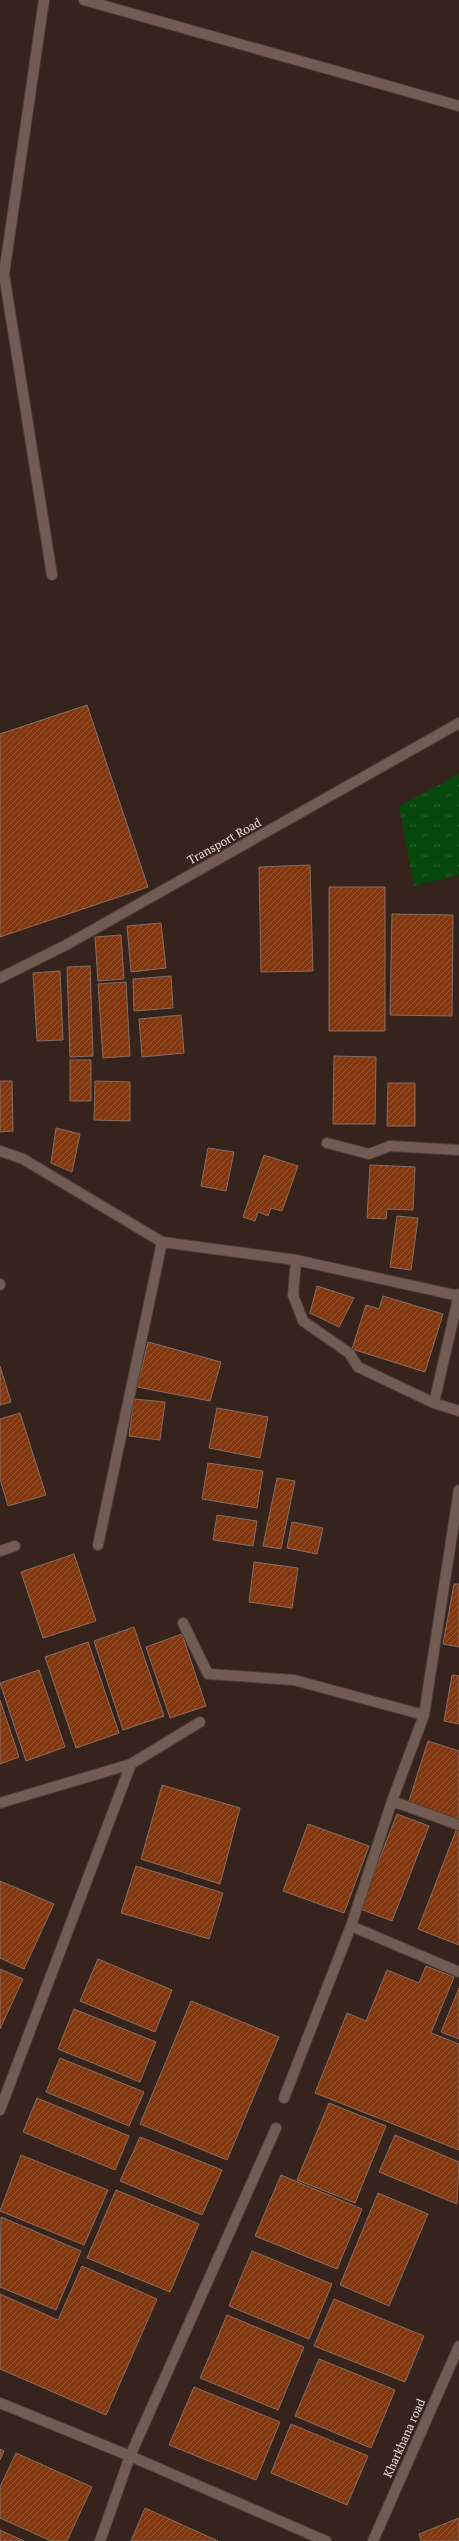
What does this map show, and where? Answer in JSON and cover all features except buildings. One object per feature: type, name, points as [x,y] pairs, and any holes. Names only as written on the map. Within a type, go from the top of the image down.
[{"type":"street","points":[[44,0],[4,274],[52,575]]},
{"type":"street","points":[[84,0],[459,106]]},
{"type":"street","name":"Transport Road","points":[[0,978],[68,944],[459,723]]},
{"type":"street","points":[[327,1143],[369,1154],[390,1146],[459,1150]]},
{"type":"street","points":[[0,1151],[23,1159],[162,1242],[296,1260],[459,1296],[434,1403]]},
{"type":"street","points":[[98,1545],[162,1242]]},
{"type":"street","points":[[296,1260],[293,1295],[303,1321],[349,1353],[358,1368],[434,1403],[459,1411]]},
{"type":"street","points":[[284,2098],[351,1926],[392,1800],[424,1715],[459,1490]]},
{"type":"street","points":[[0,1551],[15,1546]]},
{"type":"street","points":[[183,1623],[208,1674],[294,1680],[424,1715]]},
{"type":"street","points":[[0,1803],[131,1764],[200,1722]]},
{"type":"street","points":[[0,2110],[131,1764]]},
{"type":"street","points":[[392,1800],[459,1825]]},
{"type":"street","points":[[351,1926],[459,1972]]},
{"type":"street","points":[[100,2541],[130,2456],[276,2128]]},
{"type":"street","name":"Kharkhana road","points":[[372,2541],[459,2346]]},
{"type":"street","points":[[0,2403],[130,2456],[326,2541]]},
{"type":"green space","points":[[459,774],[459,875],[414,886],[399,806]]}]
